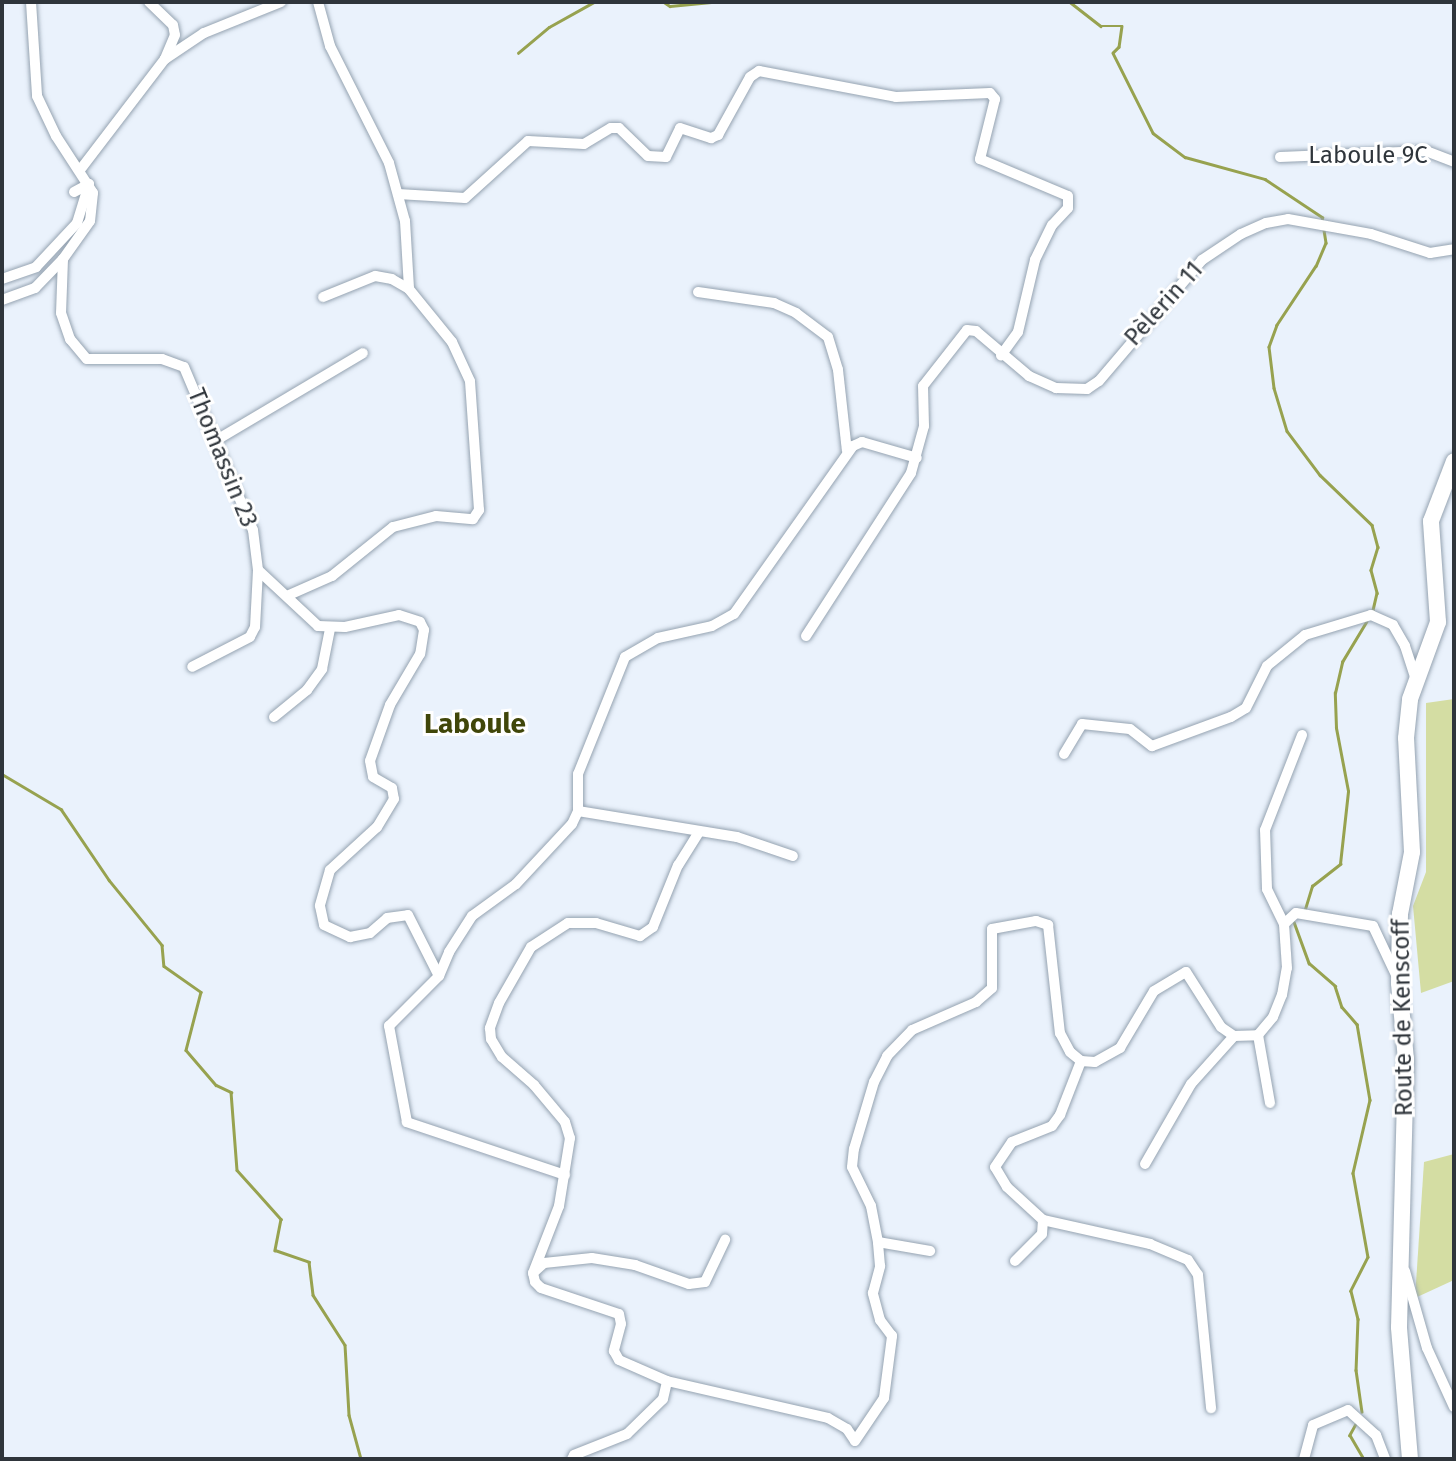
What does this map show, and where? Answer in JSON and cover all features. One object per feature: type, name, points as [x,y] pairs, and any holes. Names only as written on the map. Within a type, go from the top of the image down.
[{"type":"main road","name":"Route de Kenscoff","points":[[1410,1459],[1399,1326],[1406,1059],[1399,983],[1400,914],[1412,852],[1406,738],[1410,699],[1438,621],[1431,521],[1454,461]]},
{"type":"street","points":[[2,300],[35,288],[63,259],[90,221],[94,208],[89,184],[56,136],[37,96],[31,2]]},
{"type":"street","points":[[80,170],[165,59],[175,35],[173,25],[149,2]]},
{"type":"street","points":[[165,59],[204,33],[281,2]]},
{"type":"street","points":[[318,2],[330,46],[363,104],[398,194],[405,221],[409,289]]},
{"type":"street","points":[[398,194],[465,198],[528,141],[584,144],[611,128],[619,128],[648,156],[666,157],[680,128],[711,138],[718,135],[750,77],[759,71],[896,97],[990,93],[995,99],[980,159],[1068,196],[1068,208],[1052,225],[1035,260],[1018,331],[1001,355]]},
{"type":"street","name":"Laboule 9C","points":[[1280,157],[1426,151],[1454,162]]},
{"type":"street","points":[[75,192],[89,184]]},
{"type":"street","points":[[2,279],[36,267],[77,223],[89,184]]},
{"type":"street","name":"Pèlerin 11","points":[[917,458],[924,426],[923,386],[967,330],[976,331],[1001,355],[1029,376],[1056,388],[1087,389],[1099,381],[1202,260],[1241,234],[1266,223],[1288,219],[1371,234],[1417,251],[1454,249]]},
{"type":"street","name":"Thomassin 23","points":[[63,259],[61,313],[70,340],[87,359],[162,359],[184,367],[253,530],[258,570],[257,615],[250,637],[192,667]]},
{"type":"street","points":[[289,595],[332,576],[393,527],[436,516],[476,518],[480,502],[466,368],[452,342],[409,289],[375,276],[323,297]]},
{"type":"street","points":[[698,292],[774,303],[796,313],[828,337],[838,370],[847,451]]},
{"type":"street","points":[[215,441],[363,353]]},
{"type":"street","points":[[565,1175],[407,1122],[389,1026],[439,976],[449,952],[472,916],[516,884],[572,824],[578,811],[578,774],[625,657],[658,638],[712,626],[734,614],[761,571],[831,482],[847,451],[862,442],[917,458],[901,490],[806,636]]},
{"type":"street","points":[[258,570],[289,595],[310,621],[330,629],[399,615],[420,622],[425,641],[390,705],[370,761],[373,776],[392,788],[394,799],[377,827],[330,870],[322,894],[321,918],[331,932],[350,937],[370,933],[387,918],[408,915],[439,976]]},
{"type":"street","points":[[1065,754],[1082,724],[1130,729],[1153,746],[1231,717],[1246,708],[1267,666],[1305,635],[1371,615],[1393,625],[1405,646],[1417,682]]},
{"type":"street","points":[[274,717],[307,690],[322,668],[330,629]]},
{"type":"street","points":[[1270,1103],[1258,1035],[1273,1017],[1282,995],[1286,968],[1284,924],[1267,889],[1265,830],[1302,735]]},
{"type":"street","points":[[578,811],[737,837],[793,856]]},
{"type":"street","points":[[699,832],[678,865],[653,927],[639,936],[596,923],[568,923],[531,947],[499,1003],[490,1028],[491,1039],[502,1057],[534,1085],[565,1122],[570,1138],[559,1206],[533,1273],[541,1288],[619,1314],[615,1356],[667,1381],[828,1418],[847,1429],[855,1441],[884,1398],[892,1363],[892,1336],[880,1320],[873,1293],[880,1266],[878,1242],[870,1206],[852,1167],[874,1082],[887,1056],[912,1030],[976,1002],[992,988],[992,929],[1042,922],[1051,933],[1053,998],[1060,1032],[1081,1061]]},
{"type":"street","points":[[1284,924],[1296,913],[1373,926],[1399,983]]},
{"type":"street","points":[[1081,1061],[1109,1058],[1120,1048],[1154,991],[1186,972],[1214,1018],[1234,1035],[1258,1035]]},
{"type":"street","points":[[1145,1164],[1191,1084],[1234,1035]]},
{"type":"street","points":[[1081,1061],[1060,1115],[1052,1126],[1012,1142],[995,1167],[1007,1187],[1043,1220],[1150,1244],[1188,1260],[1198,1275],[1211,1408]]},
{"type":"street","points":[[1015,1261],[1042,1234],[1043,1220]]},
{"type":"street","points":[[533,1273],[544,1263],[592,1258],[635,1265],[689,1284],[705,1282],[725,1240]]},
{"type":"street","points":[[878,1242],[930,1251]]},
{"type":"street","points":[[1401,1258],[1427,1348],[1454,1407]]},
{"type":"street","points":[[572,1459],[574,1455],[627,1434],[663,1399],[667,1381]]},
{"type":"street","points":[[1304,1459],[1312,1425],[1348,1410],[1376,1435],[1385,1459]]},
{"type":"green space","points":[[1454,699],[1454,981],[1421,993],[1413,906],[1426,872],[1426,703]]},
{"type":"green space","points":[[1454,1154],[1454,1280],[1415,1298],[1424,1162]]},
{"type":"waterway","points":[[518,53],[549,27],[594,2]]},
{"type":"waterway","points":[[664,2],[670,6],[711,2]]},
{"type":"waterway","points":[[1070,2],[1101,26],[1122,26],[1119,47],[1113,53],[1153,133],[1185,157],[1265,179],[1322,217],[1323,223]]},
{"type":"waterway","points":[[1324,230],[1326,243],[1316,266],[1277,325],[1269,347],[1274,388],[1287,431],[1320,475],[1372,525],[1378,547],[1371,570],[1377,593],[1372,614]]},
{"type":"waterway","points":[[1305,909],[1312,886],[1340,864],[1348,791],[1336,728],[1335,693],[1342,662],[1366,622]]},
{"type":"waterway","points":[[2,774],[61,809],[109,880],[162,945],[164,966],[201,992],[186,1050],[216,1085],[231,1092],[237,1170],[281,1219],[275,1250],[309,1262],[313,1295],[345,1345],[349,1415],[361,1459]]},
{"type":"waterway","points":[[1294,922],[1309,963],[1335,986],[1342,1007],[1357,1024],[1370,1100],[1353,1173],[1368,1257],[1351,1291],[1358,1319],[1356,1370],[1362,1412]]},
{"type":"waterway","points":[[1356,1424],[1350,1435],[1364,1459]]},
{"type":"district","name":"Laboule","points":[[475,724]]}]
